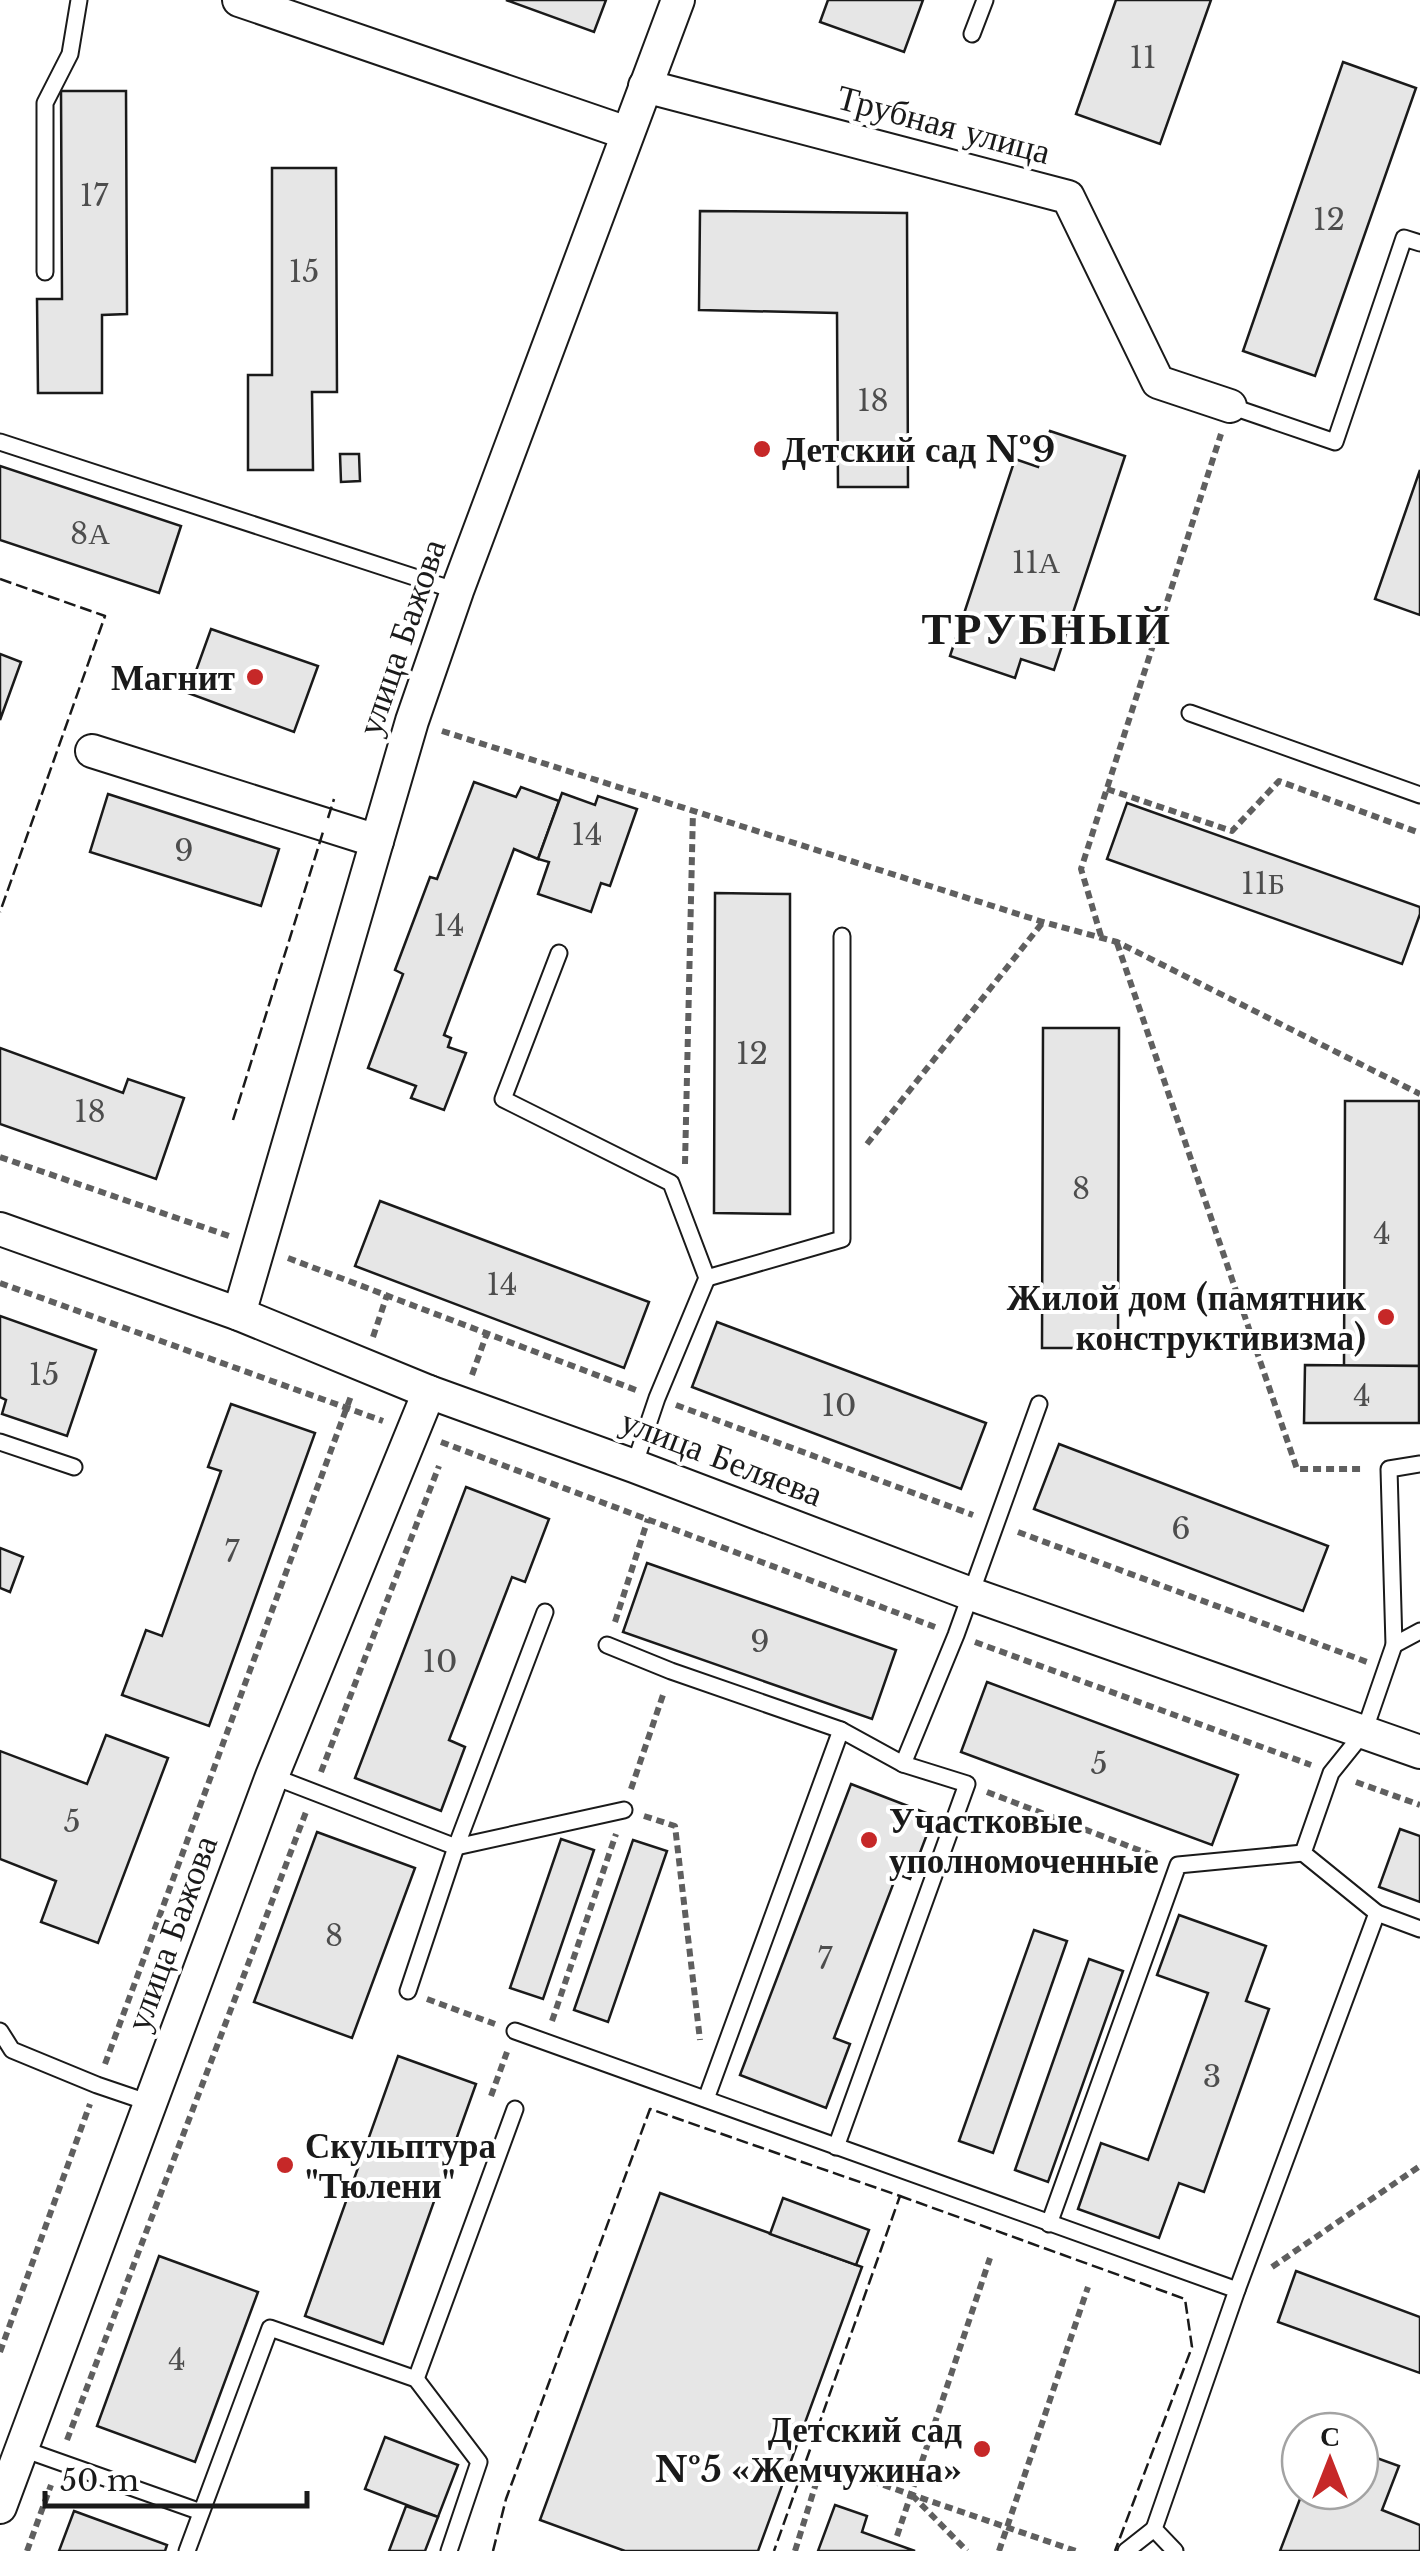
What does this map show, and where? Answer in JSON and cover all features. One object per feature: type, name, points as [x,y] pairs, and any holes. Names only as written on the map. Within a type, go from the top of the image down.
[{"type":"street","points":[[239,0],[627,132]]},
{"type":"street","name":"улица Бажова","points":[[240,1314],[412,721],[678,0]]},
{"type":"street","name":"Трубная улица","points":[[645,86],[1068,198],[1158,382],[1230,406]]},
{"type":"street","points":[[92,750],[377,840]]},
{"type":"street","name":"улица Беляева","points":[[0,1229],[240,1314],[429,1392],[971,1594],[1420,1752]]},
{"type":"street","name":"улица Бажова","points":[[0,2507],[272,1776],[429,1392]]},
{"type":"lane","points":[[45,272],[45,103],[70,54],[79,0]]},
{"type":"lane","points":[[972,34],[985,0]]},
{"type":"lane","points":[[1230,406],[1335,442],[1404,238],[1420,244]]},
{"type":"lane","points":[[0,442],[458,591]]},
{"type":"lane","points":[[1190,713],[1420,795]]},
{"type":"lane","points":[[707,1278],[842,1239],[842,936]]},
{"type":"lane","points":[[559,954],[504,1099],[671,1183],[707,1278],[657,1398],[634,1466]]},
{"type":"lane","points":[[903,1764],[956,1635],[1040,1404]]},
{"type":"lane","points":[[0,1442],[74,1467]]},
{"type":"lane","points":[[1303,1852],[1331,1772],[1364,1732],[1394,1645],[1389,1468],[1420,1464]]},
{"type":"lane","points":[[408,1991],[456,1847],[545,1612]]},
{"type":"lane","points":[[1394,1645],[1420,1631]]},
{"type":"lane","points":[[608,1645],[841,1730],[903,1764],[967,1784],[836,2147]]},
{"type":"lane","points":[[706,2099],[841,1730]]},
{"type":"lane","points":[[272,1776],[456,1847],[624,1810]]},
{"type":"lane","points":[[1049,2224],[1178,1866],[1303,1852],[1377,1913],[1420,1928]]},
{"type":"lane","points":[[1126,2551],[1154,2529],[1377,1913]]},
{"type":"lane","points":[[0,2031],[6,2054],[150,2104]]},
{"type":"lane","points":[[515,2031],[1238,2290]]},
{"type":"lane","points":[[416,2380],[515,2109]]},
{"type":"lane","points":[[187,2551],[270,2328],[416,2380],[479,2462],[454,2550]]},
{"type":"lane","points":[[23,2449],[201,2512]]},
{"type":"lane","points":[[1154,2529],[1174,2551]]},
{"type":"path","points":[[1102,938],[1081,869],[1230,406]]},
{"type":"path","points":[[412,721],[1116,942],[1420,1094]]},
{"type":"path","points":[[1107,789],[1232,831],[1279,781],[1420,833]]},
{"type":"path","points":[[684,1218],[692,810]]},
{"type":"path","points":[[858,1155],[1043,922]]},
{"type":"path","points":[[1116,942],[1297,1468],[1389,1468]]},
{"type":"path","points":[[0,1157],[259,1247],[1386,1668]]},
{"type":"path","points":[[0,1283],[447,1444],[1420,1806]]},
{"type":"path","points":[[0,2352],[387,1296]]},
{"type":"path","points":[[447,1444],[486,1334]]},
{"type":"path","points":[[27,2551],[440,1463]]},
{"type":"path","points":[[608,1645],[648,1519]]},
{"type":"path","points":[[546,2042],[671,1671]]},
{"type":"path","points":[[967,1784],[1178,1866]]},
{"type":"path","points":[[624,1810],[676,1826],[700,2040]]},
{"type":"path","points":[[408,1991],[515,2031],[488,2102]]},
{"type":"path","points":[[1238,2290],[1420,2166]]},
{"type":"path","points":[[897,2536],[990,2258]]},
{"type":"path","points":[[998,2551],[1088,2287]]},
{"type":"path","points":[[795,2551],[822,2464],[1076,2551]]},
{"type":"path","points":[[911,2494],[967,2551]]},
{"type":"building","points":[[506,0],[606,0],[594,32]]},
{"type":"building","points":[[828,0],[923,0],[904,52],[820,22]]},
{"type":"building","points":[[1116,0],[1211,0],[1160,144],[1076,114]]},
{"type":"building","points":[[1343,62],[1416,88],[1315,376],[1243,351]]},
{"type":"building","points":[[61,91],[126,91],[127,314],[102,315],[102,393],[38,393],[37,299],[62,299]]},
{"type":"building","points":[[272,168],[336,168],[337,392],[312,392],[313,470],[248,470],[248,375],[272,375]]},
{"type":"building","points":[[700,211],[907,213],[908,487],[838,487],[837,313],[699,310]]},
{"type":"building","points":[[1050,431],[1125,456],[1054,670],[1021,659],[1015,678],[950,656],[1015,459],[1038,467]]},
{"type":"building","points":[[340,454],[359,454],[360,481],[341,482]]},
{"type":"building","points":[[0,466],[181,526],[159,593],[0,540]]},
{"type":"building","points":[[1420,470],[1420,615],[1375,599]]},
{"type":"building","points":[[211,629],[318,666],[294,732],[188,693]]},
{"type":"building","points":[[0,654],[21,662],[0,720]]},
{"type":"building","points":[[474,782],[516,797],[521,787],[559,801],[538,859],[514,849],[444,1035],[451,1038],[448,1047],[466,1053],[444,1110],[411,1098],[416,1086],[368,1068],[403,974],[395,970],[430,877],[437,879]]},
{"type":"building","points":[[562,793],[595,805],[598,796],[637,809],[610,886],[601,883],[591,912],[538,894],[549,862],[538,859]]},
{"type":"building","points":[[108,794],[279,849],[261,906],[90,852]]},
{"type":"building","points":[[1127,803],[1420,907],[1402,964],[1107,859]]},
{"type":"building","points":[[715,893],[790,894],[790,1214],[714,1213]]},
{"type":"building","points":[[1043,1028],[1119,1028],[1118,1348],[1042,1348]]},
{"type":"building","points":[[0,1048],[123,1093],[128,1079],[184,1098],[156,1179],[0,1124]]},
{"type":"building","points":[[1345,1101],[1419,1101],[1419,1366],[1344,1366]]},
{"type":"building","points":[[380,1201],[649,1302],[624,1368],[355,1266]]},
{"type":"building","points":[[0,1316],[96,1350],[67,1436],[2,1414],[6,1400],[0,1397]]},
{"type":"building","points":[[717,1322],[986,1423],[961,1489],[692,1387]]},
{"type":"building","points":[[1305,1365],[1419,1366],[1419,1423],[1304,1423]]},
{"type":"building","points":[[231,1404],[315,1433],[209,1726],[122,1695],[146,1630],[162,1636],[221,1471],[208,1467]]},
{"type":"building","points":[[1059,1444],[1328,1546],[1303,1611],[1034,1509]]},
{"type":"building","points":[[466,1487],[549,1519],[525,1582],[512,1577],[449,1740],[465,1747],[441,1811],[355,1778]]},
{"type":"building","points":[[0,1548],[23,1557],[10,1592],[0,1588]]},
{"type":"building","points":[[647,1563],[896,1650],[872,1719],[623,1632]]},
{"type":"building","points":[[987,1682],[1238,1775],[1212,1845],[961,1752]]},
{"type":"building","points":[[106,1735],[168,1758],[98,1943],[41,1922],[56,1881],[0,1859],[0,1751],[87,1784]]},
{"type":"building","points":[[851,1784],[934,1816],[910,1879],[897,1874],[834,2038],[850,2044],[826,2108],[740,2075]]},
{"type":"building","points":[[1400,1829],[1420,1836],[1420,1902],[1379,1887]]},
{"type":"building","points":[[317,1832],[415,1868],[352,2038],[254,2002]]},
{"type":"building","points":[[561,1839],[594,1850],[543,1999],[510,1988]]},
{"type":"building","points":[[633,1840],[667,1851],[608,2022],[574,2010]]},
{"type":"building","points":[[1179,1915],[1266,1946],[1246,2001],[1269,2009],[1204,2192],[1179,2183],[1159,2238],[1078,2209],[1101,2143],[1148,2160],[1208,1993],[1157,1975]]},
{"type":"building","points":[[1034,1930],[1067,1941],[993,2153],[959,2141]]},
{"type":"building","points":[[1089,1959],[1123,1971],[1048,2182],[1015,2170]]},
{"type":"building","points":[[398,2056],[476,2084],[383,2344],[305,2316]]},
{"type":"building","points":[[660,2193],[862,2267],[758,2551],[625,2551],[540,2520]]},
{"type":"building","points":[[783,2198],[869,2230],[856,2265],[770,2234]]},
{"type":"building","points":[[159,2256],[258,2292],[195,2462],[97,2426]]},
{"type":"building","points":[[1296,2271],[1420,2317],[1420,2373],[1278,2322]]},
{"type":"building","points":[[385,2437],[458,2465],[438,2517],[365,2489]]},
{"type":"building","points":[[1380,2459],[1399,2466],[1382,2510],[1420,2525],[1420,2551],[1280,2551],[1295,2511],[1380,2511]]},
{"type":"building","points":[[835,2505],[867,2516],[862,2532],[915,2551],[818,2551]]},
{"type":"building","points":[[406,2506],[438,2517],[425,2551],[389,2551]]},
{"type":"building","points":[[74,2511],[167,2545],[165,2551],[59,2551]]},
{"type":"fence","points":[[0,579],[105,616],[0,912]]},
{"type":"fence","points":[[328,818],[334,799]]},
{"type":"fence","points":[[233,1120],[323,832]]},
{"type":"fence","points":[[493,2551],[506,2499],[650,2109],[900,2196],[774,2551]]},
{"type":"fence","points":[[900,2196],[1185,2299],[1192,2347],[1115,2551]]},
{"type":"place","name":"Детский сад №9","points":[[762,449]]},
{"type":"place","name":"Магнит","points":[[255,677]]},
{"type":"place","name":"Жилой дом (памятник конструктивизма)","points":[[1386,1317]]},
{"type":"place","name":"Участковые уполномоченные","points":[[869,1840]]},
{"type":"place","name":"Скульптура \"Тюлени\"","points":[[285,2165]]},
{"type":"place","name":"Детский сад №5 «Жемчужина»","points":[[982,2449]]},
{"type":"district","name":"ТРУБНЫЙ","points":[[1047,628]]}]
